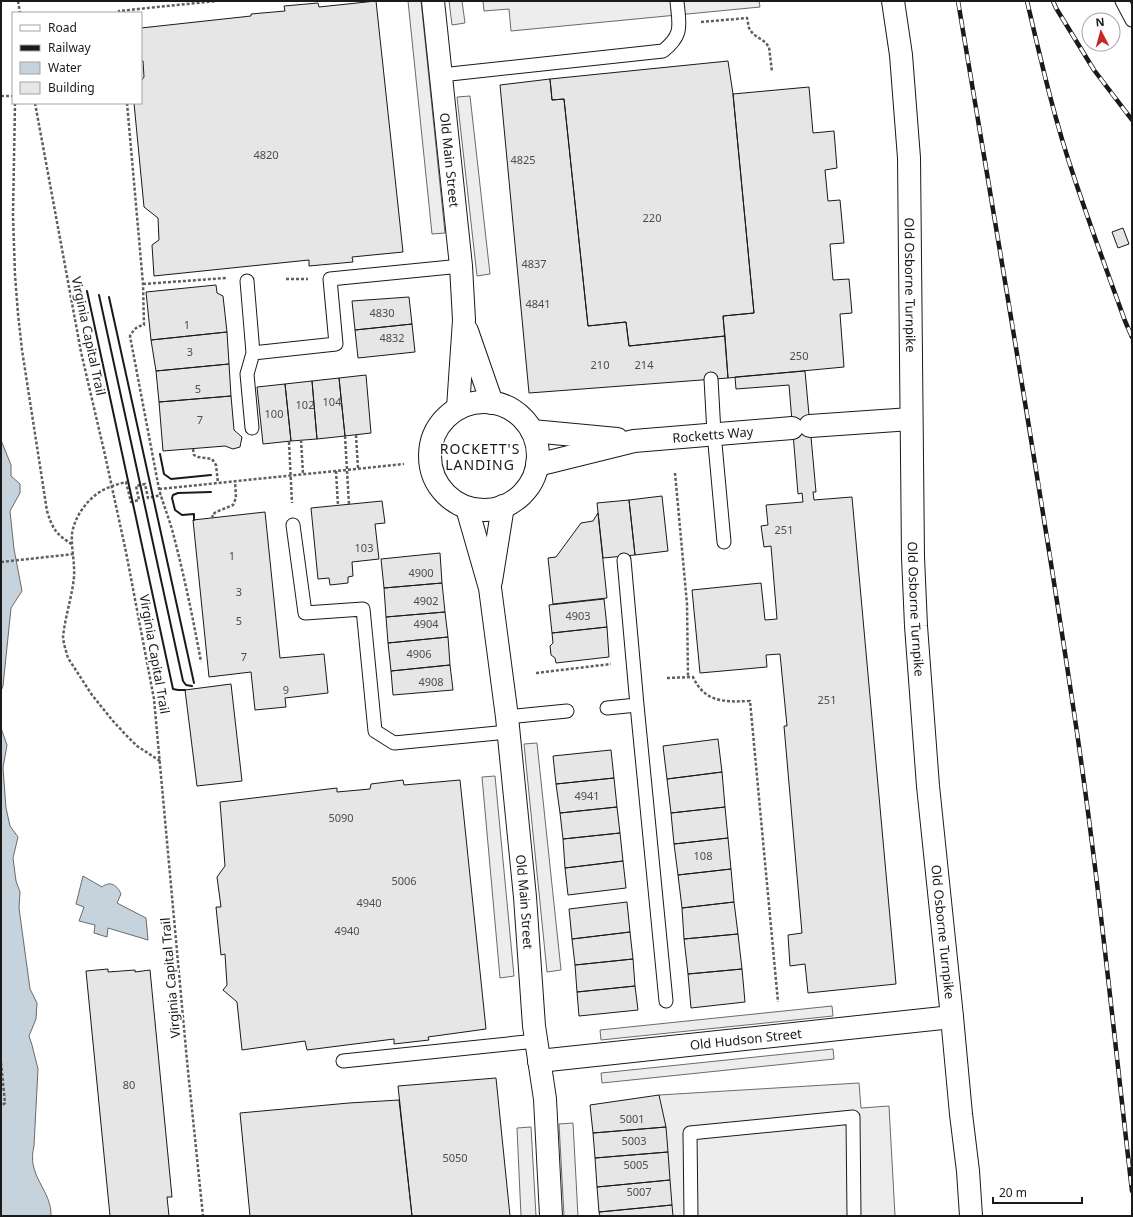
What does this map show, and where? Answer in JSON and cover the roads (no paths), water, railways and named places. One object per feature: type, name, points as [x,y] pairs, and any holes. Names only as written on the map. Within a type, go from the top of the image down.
[{"type":"street","name":"Old Main Street","points":[[433,1],[461,266],[464,320],[458,408]]},
{"type":"street","name":"Old Osborne Turnpike","points":[[893,1],[901,55],[909,158],[913,558],[917,634],[928,786],[968,1171],[971,1216]]},
{"type":"street","name":"Old Main Street","points":[[464,320],[492,403]]},
{"type":"street","points":[[475,403],[492,403],[508,408],[522,418],[532,431],[537,448],[537,465],[531,482],[519,497],[503,506],[485,510],[467,508],[453,501],[442,490],[434,476],[430,461],[431,445],[436,431],[446,418],[458,408],[475,403]]},
{"type":"street","name":"Rocketts Way","points":[[537,465],[634,441],[714,433],[911,419]]},
{"type":"street","name":"Rocketts Way","points":[[532,431],[634,441]]},
{"type":"street","name":"Old Main Street","points":[[490,588],[503,506]]},
{"type":"street","name":"Old Main Street","points":[[467,508],[490,588],[507,724],[525,897],[537,1051],[544,1099],[551,1216]]},
{"type":"street","name":"Old Hudson Street","points":[[537,1051],[952,1017]]},
{"type":"lane","points":[[441,75],[663,51],[673,44],[679,31],[677,1]]},
{"type":"lane","points":[[1122,1],[1132,20]]},
{"type":"lane","points":[[253,353],[336,344],[330,279],[461,266]]},
{"type":"lane","points":[[247,281],[253,353],[247,374],[252,428]]},
{"type":"lane","points":[[711,379],[714,433],[724,542]]},
{"type":"lane","points":[[293,525],[305,613],[363,609],[375,731],[394,743],[507,724],[567,711]]},
{"type":"lane","points":[[624,560],[636,705],[666,1001]]},
{"type":"lane","points":[[607,708],[636,705]]},
{"type":"lane","points":[[343,1061],[537,1051]]},
{"type":"lane","points":[[691,1216],[690,1134],[853,1117],[854,1216]]},
{"type":"water","points":[[1,440],[11,465],[11,476],[20,484],[20,493],[10,511],[14,549],[22,591],[11,608],[3,686],[1,691]]},
{"type":"water","points":[[1,728],[7,745],[3,768],[6,808],[10,826],[18,837],[13,858],[16,881],[20,892],[19,908],[30,989],[37,1003],[36,1019],[29,1036],[38,1069],[34,1146],[32,1157],[36,1174],[48,1198],[51,1216],[1,1216]]},
{"type":"water","points":[[83,876],[102,887],[108,884],[116,886],[121,894],[117,903],[146,918],[148,940],[108,928],[107,937],[94,933],[95,925],[79,921],[84,907],[76,904]]},
{"type":"railway","points":[[958,1],[1031,437],[1081,760],[1097,883],[1132,1191]]},
{"type":"railway","points":[[1027,1],[1061,136],[1081,198],[1132,337]]},
{"type":"railway","points":[[1053,1],[1094,70],[1132,120]]},
{"type":"district","name":"ROCKETT'S LANDING","points":[[480,458]]}]
